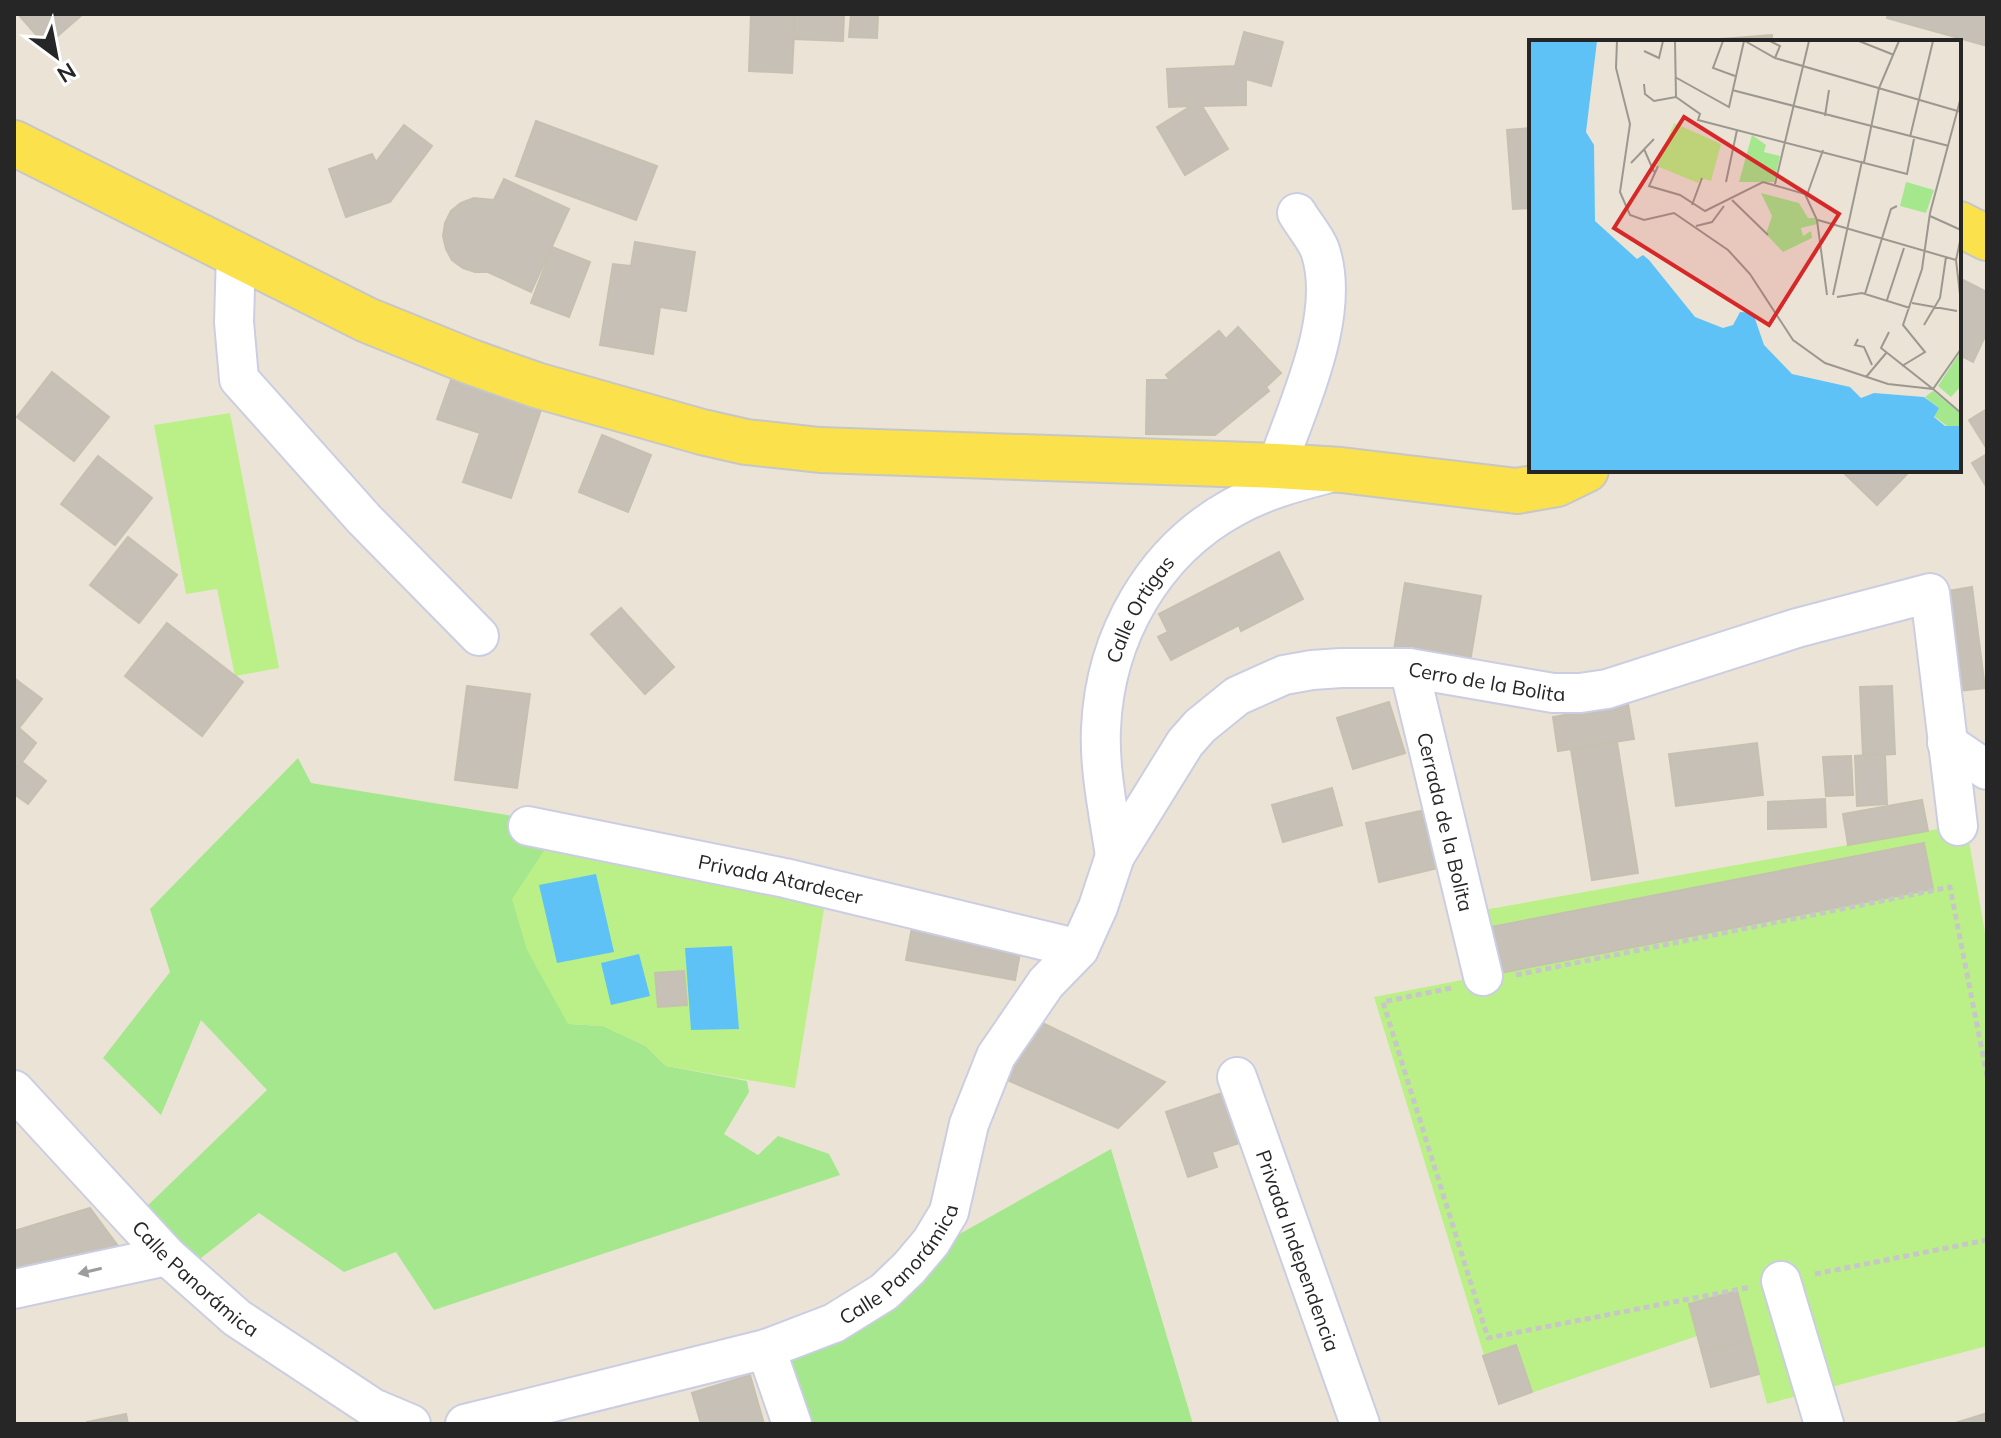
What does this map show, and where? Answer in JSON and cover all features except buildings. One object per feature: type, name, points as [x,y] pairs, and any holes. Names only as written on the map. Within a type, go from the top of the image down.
[{"type":"main road","points":[[14,143],[367,320],[536,385],[746,442],[820,450],[1341,470],[1517,491],[1557,484],[1582,472]]},
{"type":"main road","points":[[1961,225],[1987,238]]},
{"type":"street","points":[[1277,466],[1321,336],[1325,294],[1326,279],[1319,248],[1297,213]]},
{"type":"street","points":[[236,253],[234,330],[239,379],[364,519],[479,636]]},
{"type":"street","name":"Calle Ortigas","points":[[1115,856],[1103,766],[1103,706],[1112,659],[1124,626],[1140,596],[1159,569],[1182,545],[1235,506],[1287,484],[1341,470]]},
{"type":"street","name":"Cerro de la Bolita","points":[[1115,856],[1185,743],[1200,726],[1237,696],[1284,675],[1312,670],[1409,668],[1527,690],[1580,693],[1607,689],[1797,628],[1930,593],[1947,743]]},
{"type":"street","name":"Cerrada de la Bolita","points":[[1409,668],[1483,980]]},
{"type":"street","points":[[1947,743],[1987,770]]},
{"type":"street","points":[[1947,743],[1958,826]]},
{"type":"street","name":"Privada Atardecer","points":[[528,826],[785,878],[1079,949]]},
{"type":"street","name":"Calle Panorámica","points":[[465,1424],[766,1349],[834,1323],[884,1292],[931,1242],[949,1212],[969,1124],[996,1056],[1046,983],[1079,949],[1098,907],[1115,856]]},
{"type":"street","name":"Privada Independencia","points":[[1237,1077],[1360,1424]]},
{"type":"street","name":"Calle Panorámica","points":[[14,1090],[167,1256],[237,1318],[373,1408],[405,1423]]},
{"type":"street","points":[[14,1289],[167,1256]]},
{"type":"street","points":[[1774,1282],[1806,1424]]},
{"type":"street","points":[[1774,1282],[1824,1424]]},
{"type":"street","points":[[766,1349],[792,1424]]},
{"type":"path","points":[[1987,1076],[1950,887],[1383,1002],[1488,1338],[1987,1240]]},
{"type":"green space","points":[[230,413],[279,668],[235,676],[217,589],[186,594],[154,425]]},
{"type":"green space","points":[[298,758],[311,783],[562,824],[568,1024],[603,1026],[646,1046],[666,1066],[747,1081],[749,1092],[724,1134],[758,1155],[778,1136],[829,1154],[840,1175],[434,1310],[396,1252],[344,1272],[259,1213],[192,1265],[141,1212],[267,1090],[201,1020],[161,1115],[103,1058],[170,972],[150,909]]},
{"type":"green space","points":[[1966,824],[1987,944],[1987,1346],[1767,1404],[1759,1374],[1711,1387],[1697,1336],[1499,1404],[1374,997],[1483,976],[1484,910]]},
{"type":"green space","points":[[553,837],[826,897],[795,1088],[666,1066],[646,1046],[603,1026],[568,1024],[527,950],[512,899]]},
{"type":"green space","points":[[1111,1149],[1193,1424],[807,1424],[785,1360],[947,1241]]},
{"type":"water","points":[[596,874],[614,952],[557,963],[539,885]]},
{"type":"water","points":[[732,946],[739,1029],[691,1030],[685,948]]},
{"type":"water","points":[[639,954],[650,996],[611,1005],[601,963]]}]
